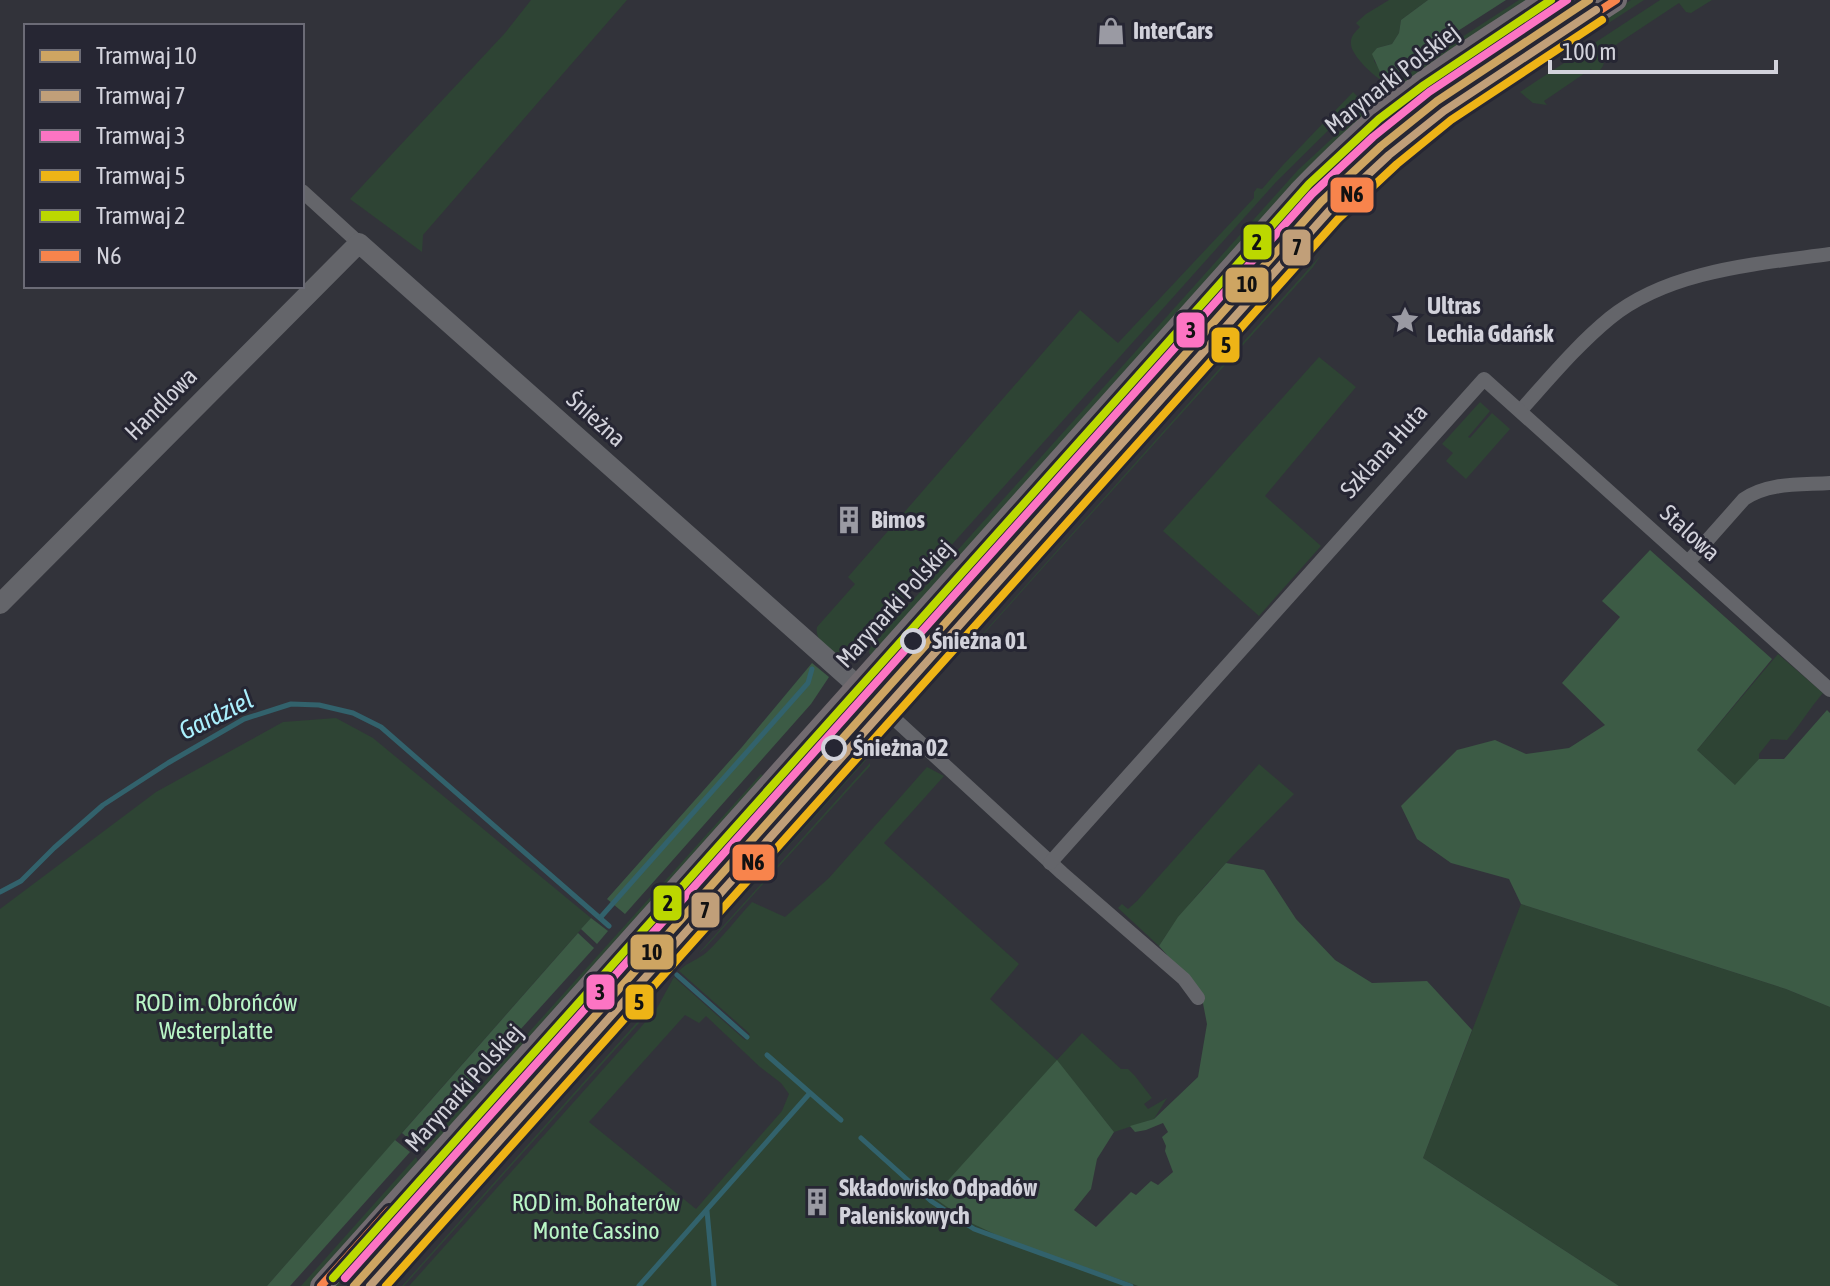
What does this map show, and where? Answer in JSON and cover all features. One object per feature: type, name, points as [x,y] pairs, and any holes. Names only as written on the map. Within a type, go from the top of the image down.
[{"type":"main road","name":"Marynarki Polskiej","points":[[321,1286],[1328,163],[1408,93],[1546,0]]},
{"type":"main road","points":[[374,1286],[1311,236],[1361,185],[1454,107],[1616,0]]},
{"type":"street","name":"Śnieżna","points":[[304,193],[856,686]]},
{"type":"street","name":"Handlowa","points":[[0,604],[359,243]]},
{"type":"street","points":[[1521,410],[1581,344],[1611,317],[1637,300],[1689,278],[1830,254]]},
{"type":"street","name":"Szklana Huta","points":[[1050,863],[1484,379],[1521,410]]},
{"type":"street","name":"Stalowa","points":[[1521,410],[1830,690]]},
{"type":"street","points":[[1689,561],[1744,499],[1755,492],[1770,487],[1830,483]]},
{"type":"street","points":[[856,686],[1050,863],[1184,979],[1198,998]]},
{"type":"green space","points":[[531,0],[627,0],[423,235],[422,252],[350,199],[505,33]]},
{"type":"green space","points":[[1389,0],[1428,0],[1401,20],[1399,33],[1392,44],[1377,48],[1374,61],[1388,81],[1385,82],[1359,60],[1351,41],[1360,27],[1356,23]]},
{"type":"green space","points":[[1428,0],[1506,0],[1422,54],[1388,81],[1372,54],[1377,48],[1392,44],[1399,33],[1401,20]]},
{"type":"green space","points":[[1519,0],[1533,0],[1403,86],[1391,87],[1439,52]]},
{"type":"green space","points":[[1563,0],[1569,0],[1417,100],[1356,152],[1290,218],[1014,526],[1288,216],[1364,140],[1446,76]]},
{"type":"green space","points":[[1596,0],[1450,99],[902,680],[899,678],[1334,194],[1390,142],[1447,97]]},
{"type":"green space","points":[[1631,0],[1644,0],[1518,82],[1524,70]]},
{"type":"green space","points":[[1660,0],[1712,0],[1691,13],[1686,12],[1679,3],[1602,54],[1604,63],[1596,75],[1591,69],[1544,101],[1547,105],[1533,103],[1520,92]]},
{"type":"green space","points":[[1353,92],[1360,99],[1276,182],[855,653],[843,659],[825,645],[818,637],[817,627],[855,584],[848,577],[1080,310],[1118,343],[1254,198],[1257,188],[1262,189]]},
{"type":"green space","points":[[1488,93],[1501,93],[1407,161],[1405,158]]},
{"type":"green space","points":[[1366,107],[1362,118],[871,655],[870,648],[1298,170]]},
{"type":"green space","points":[[1398,165],[1400,167],[1323,244],[1321,238]]},
{"type":"green space","points":[[1312,248],[1318,252],[967,644],[962,639]]},
{"type":"green space","points":[[1321,255],[1313,267],[970,648]]},
{"type":"green space","points":[[1319,357],[1356,387],[1265,496],[1321,546],[1259,616],[1163,531]]},
{"type":"green space","points":[[1480,402],[1490,411],[1468,437],[1492,413],[1510,429],[1466,479],[1446,461],[1453,453],[1442,444]]},
{"type":"green space","points":[[1650,550],[1772,659],[1697,750],[1735,785],[1759,759],[1784,759],[1827,710],[1830,713],[1830,1007],[1786,989],[1521,904],[1509,879],[1451,863],[1417,839],[1401,806],[1457,750],[1495,740],[1526,754],[1569,748],[1605,725],[1562,683],[1620,617],[1602,601]]},
{"type":"green space","points":[[1778,654],[1823,693],[1787,740],[1771,739],[1736,786],[1697,750]]},
{"type":"green space","points":[[812,663],[829,677],[811,704],[625,914],[607,899]]},
{"type":"green space","name":"ROD im. Obrońców Westerplatte","points":[[336,718],[373,738],[591,918],[267,1286],[0,1286],[0,909],[156,792],[283,722]]},
{"type":"green space","points":[[831,728],[833,730],[338,1286],[333,1286]]},
{"type":"green space","points":[[860,755],[866,760],[694,951],[669,972],[637,1015],[397,1284],[395,1277]]},
{"type":"green space","points":[[870,763],[870,766],[698,954]]},
{"type":"green space","points":[[1259,764],[1294,794],[1206,886],[1159,946],[1118,908],[1122,904],[1128,909],[1137,901]]},
{"type":"green space","name":"ROD im. Bohaterów Monte Cassino","points":[[927,767],[944,776],[884,843],[1019,964],[990,999],[1057,1060],[1082,1033],[1121,1069],[1128,1069],[1135,1076],[1152,1098],[1144,1104],[1148,1109],[1167,1098],[1154,1119],[1114,1132],[1057,1061],[1005,1239],[1138,1286],[409,1286],[641,1027],[657,1008],[674,977],[745,1040],[750,1034],[679,971],[707,952],[752,902],[785,917],[829,878]],"holes":[[[685,1015],[699,1023],[706,1016],[781,1083],[789,1094],[782,1111],[696,1209],[589,1122]]]},
{"type":"green space","points":[[761,774],[765,778],[428,1152],[423,1150]]},
{"type":"green space","points":[[770,825],[774,827],[363,1286],[359,1286]]},
{"type":"green space","points":[[1226,863],[1264,870],[1296,919],[1335,960],[1372,983],[1427,981],[1472,1030],[1423,1158],[1619,1286],[1138,1286],[1005,1239],[967,1221],[933,1197],[1057,1060],[1114,1132],[1097,1159],[1091,1189],[1074,1210],[1096,1227],[1131,1192],[1136,1195],[1151,1181],[1158,1185],[1173,1172],[1162,1137],[1168,1132],[1163,1123],[1135,1132],[1130,1126],[1154,1119],[1198,1077],[1207,1024],[1201,993],[1159,946],[1178,917]]},
{"type":"green space","points":[[1521,904],[1786,989],[1830,1007],[1830,1286],[1619,1286],[1423,1158]]},
{"type":"green space","points":[[591,918],[608,931],[597,944],[581,929]]},
{"type":"green space","points":[[578,933],[594,948],[416,1145],[402,1133]]},
{"type":"green space","points":[[655,1002],[647,1014],[402,1286]]},
{"type":"green space","points":[[395,1140],[410,1152],[290,1286],[267,1286]]},
{"type":"green space","points":[[416,1157],[418,1162],[311,1286],[301,1286]]},
{"type":"waterway","points":[[600,918],[808,683],[812,669]]},
{"type":"waterway","name":"Gardziel","points":[[0,892],[21,881],[103,805],[168,763],[244,719],[291,704],[319,705],[353,713],[381,727],[609,926]]},
{"type":"waterway","name":"Gardziel","points":[[677,975],[747,1037]]},
{"type":"waterway","name":"Gardziel","points":[[767,1055],[841,1120]]},
{"type":"waterway","points":[[639,1286],[810,1093]]},
{"type":"waterway","points":[[861,1138],[931,1201],[974,1229],[1131,1286]]},
{"type":"waterway","points":[[707,1211],[714,1286]]},
{"type":"tram line","name":"2","points":[[333,1278],[1309,184],[1379,119],[1551,0]]},
{"type":"tram line","name":"3","points":[[345,1278],[1312,194],[1373,137],[1429,92],[1567,0]]},
{"type":"tram line","name":"10","points":[[354,1286],[1321,202],[1381,146],[1437,101],[1589,0]]},
{"type":"tram line","name":"7","points":[[370,1286],[1330,210],[1389,155],[1444,111],[1596,10]]},
{"type":"tram line","name":"5","points":[[386,1286],[1338,219],[1397,164],[1451,120],[1602,20]]},
{"type":"transit line","name":"N6","points":[[374,1286],[1311,236],[1379,168],[1429,127],[1508,70],[1616,0]]},
{"type":"transit line","name":"N6","points":[[321,1286],[389,1210]]},
{"type":"place","name":"InterCars","points":[[1111,31]]},
{"type":"place","name":"Ultras Lechia Gdańsk","points":[[1405,320]]},
{"type":"place","name":"Bimos","points":[[849,520]]},
{"type":"place","name":"Śnieżna 01","points":[[913,641]]},
{"type":"place","name":"Śnieżna 02","points":[[834,748]]},
{"type":"place","name":"Składowisko Odpadów Paleniskowych","points":[[817,1202]]}]
